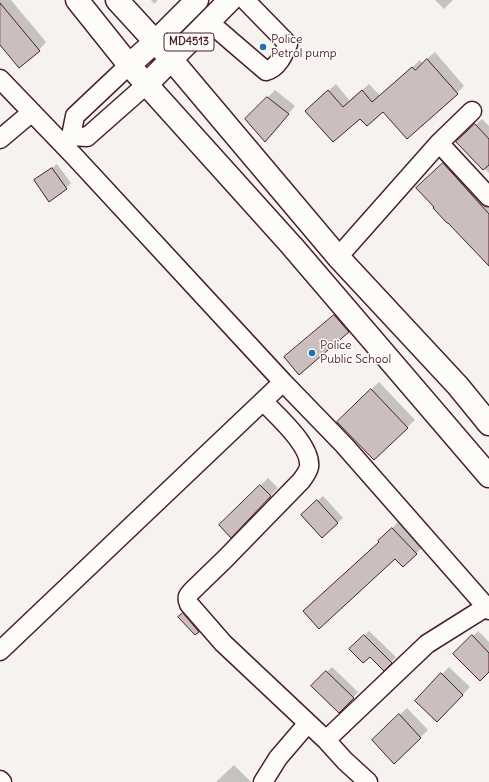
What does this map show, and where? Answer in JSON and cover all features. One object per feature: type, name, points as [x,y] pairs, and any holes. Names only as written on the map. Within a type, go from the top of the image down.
[{"type":"main road","points":[[77,0],[147,84],[292,246],[489,476]]},
{"type":"main road","name":"MD4513","points":[[117,0],[156,41]]},
{"type":"main road","name":"MD4513","points":[[130,64],[156,41],[196,0]]},
{"type":"main road","name":"MD4513","points":[[147,84],[230,0]]},
{"type":"main road","points":[[156,41],[338,257],[458,386],[489,424]]},
{"type":"street","points":[[209,22],[266,71],[272,69],[285,52],[288,44],[245,0]]},
{"type":"street","points":[[67,140],[75,116],[130,64]]},
{"type":"street","points":[[0,79],[32,112],[67,140],[283,382],[344,445],[488,607],[427,644],[326,740]]},
{"type":"street","points":[[67,140],[87,137],[147,84]]},
{"type":"street","points":[[338,257],[439,143],[472,110]]},
{"type":"street","points":[[0,139],[32,112]]},
{"type":"street","points":[[439,143],[489,197]]},
{"type":"street","points":[[0,651],[283,382]]},
{"type":"street","points":[[263,401],[297,436],[309,457],[309,468],[301,481],[188,595],[189,604],[223,643],[308,722],[368,782]]},
{"type":"street","points":[[264,782],[278,758],[308,722]]},
{"type":"building","points":[[0,3],[40,51],[19,68],[0,45]]},
{"type":"building","points":[[427,59],[458,94],[407,139],[383,112],[367,126],[360,119],[333,142],[305,111],[328,90],[343,107],[362,90],[372,102],[412,67],[415,70]]},
{"type":"building","points":[[267,97],[289,114],[265,142],[245,119]]},
{"type":"building","points":[[475,124],[489,139],[489,165],[483,170],[456,142]]},
{"type":"building","points":[[443,163],[489,214],[489,266],[447,223],[416,188]]},
{"type":"building","points":[[52,168],[67,189],[49,202],[34,180]]},
{"type":"building","points":[[334,315],[349,332],[299,375],[284,357]]},
{"type":"building","points":[[371,389],[408,428],[374,460],[337,422]]},
{"type":"building","points":[[260,485],[271,496],[231,538],[219,525]]},
{"type":"building","points":[[317,500],[338,523],[322,538],[301,515]]},
{"type":"building","points":[[392,528],[417,554],[403,567],[395,559],[319,629],[303,611],[379,542],[378,541]]},
{"type":"building","points":[[183,613],[199,632],[195,635],[178,617]]},
{"type":"building","points":[[364,635],[392,663],[384,671],[370,657],[363,663],[349,649]]},
{"type":"building","points":[[472,635],[489,653],[489,672],[480,681],[453,654]]},
{"type":"building","points":[[326,671],[354,698],[339,713],[311,686]]},
{"type":"building","points":[[441,673],[463,695],[437,722],[415,701]]},
{"type":"building","points":[[399,714],[421,738],[394,764],[372,740]]},
{"type":"place","name":"Police Petrol pump","points":[[263,47]]},
{"type":"place","name":"Police Public School","points":[[312,353]]}]
